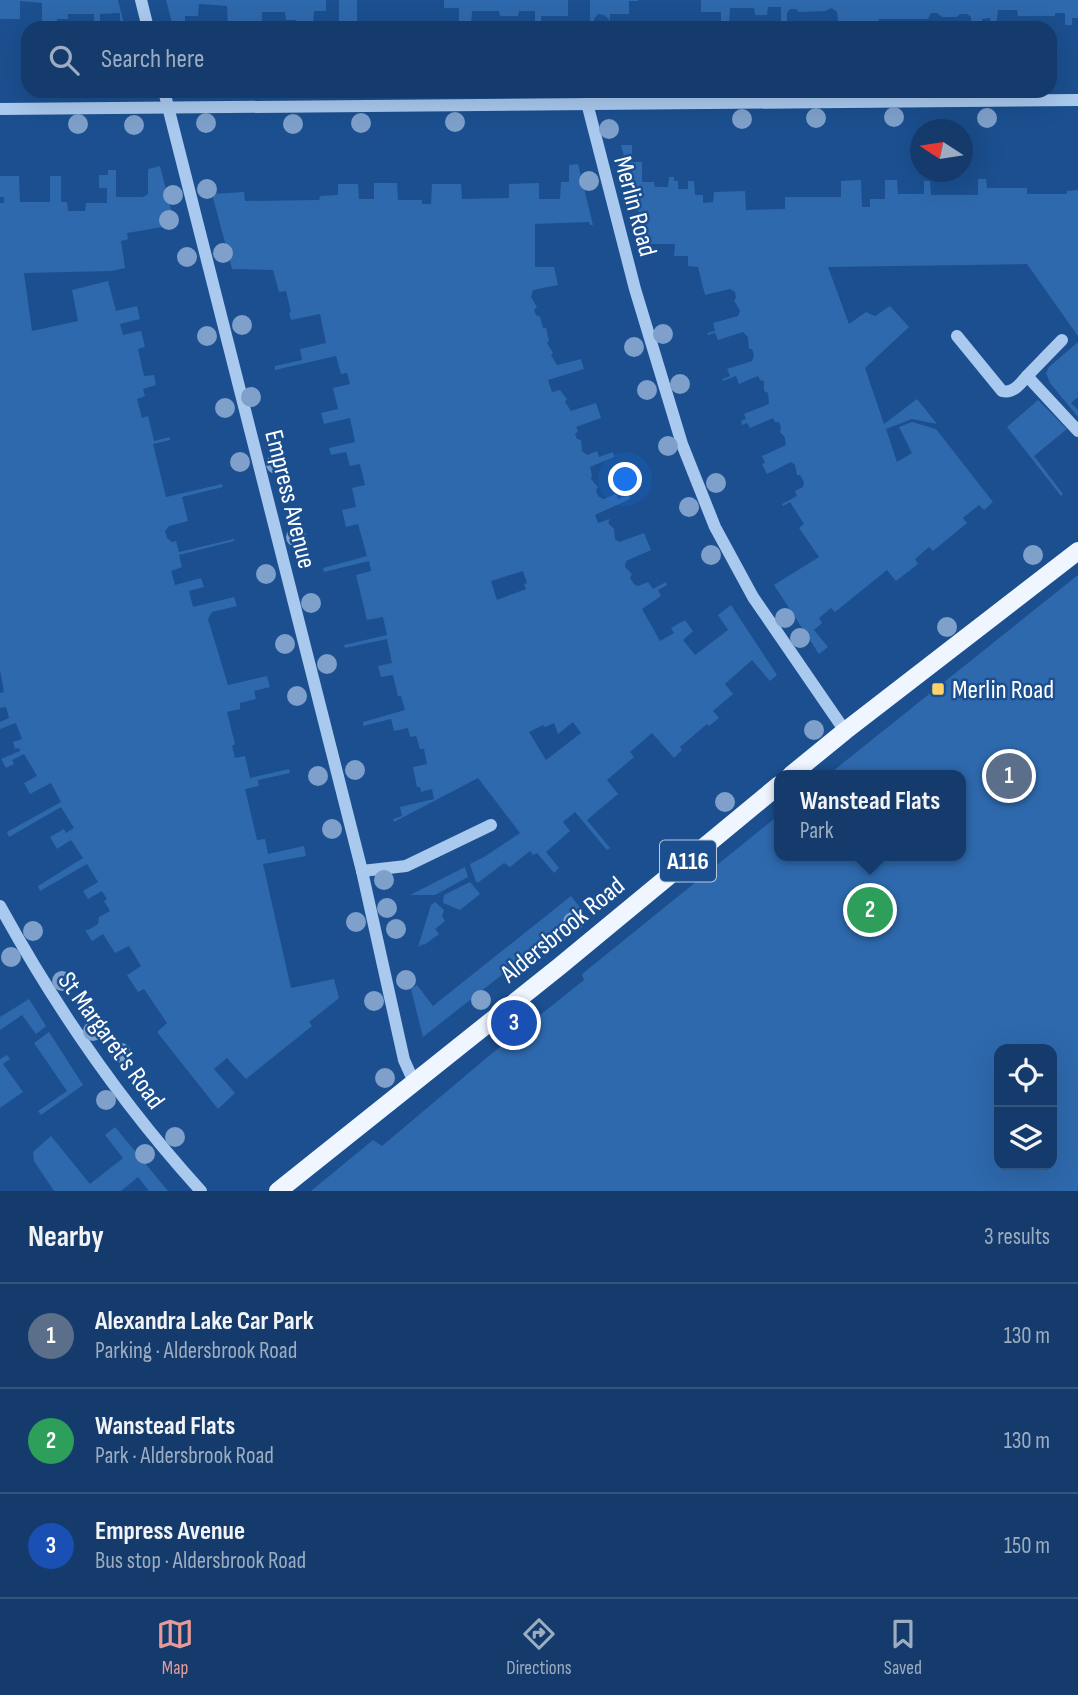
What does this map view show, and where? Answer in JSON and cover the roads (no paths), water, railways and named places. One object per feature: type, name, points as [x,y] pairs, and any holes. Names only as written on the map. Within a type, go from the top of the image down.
[{"type":"main road","points":[[797,770],[1078,551]]},
{"type":"main road","name":"Aldersbrook Road","points":[[278,1191],[569,958],[774,789]]},
{"type":"street","points":[[141,0],[146,21]]},
{"type":"street","name":"Empress Avenue","points":[[166,98],[362,872],[404,1060],[414,1082]]},
{"type":"street","points":[[0,109],[1078,100]]},
{"type":"street","name":"Merlin Road","points":[[587,103],[654,353],[682,444],[715,527],[753,597],[845,731]]},
{"type":"street","points":[[957,336],[1002,391],[1007,392],[1016,388],[1062,340]]},
{"type":"street","points":[[1027,376],[1078,431]]},
{"type":"street","points":[[362,872],[406,866],[491,825]]},
{"type":"street","name":"St Margaret's Road","points":[[0,906],[38,975],[100,1068],[201,1191]]},
{"type":"place","name":"Merlin Road","points":[[938,689]]},
{"type":"place","name":"Alexandra Lake Car Park","points":[[1009,776]]},
{"type":"place","name":"Wanstead Flats","points":[[870,910]]},
{"type":"place","name":"Empress Avenue","points":[[514,1023]]}]
